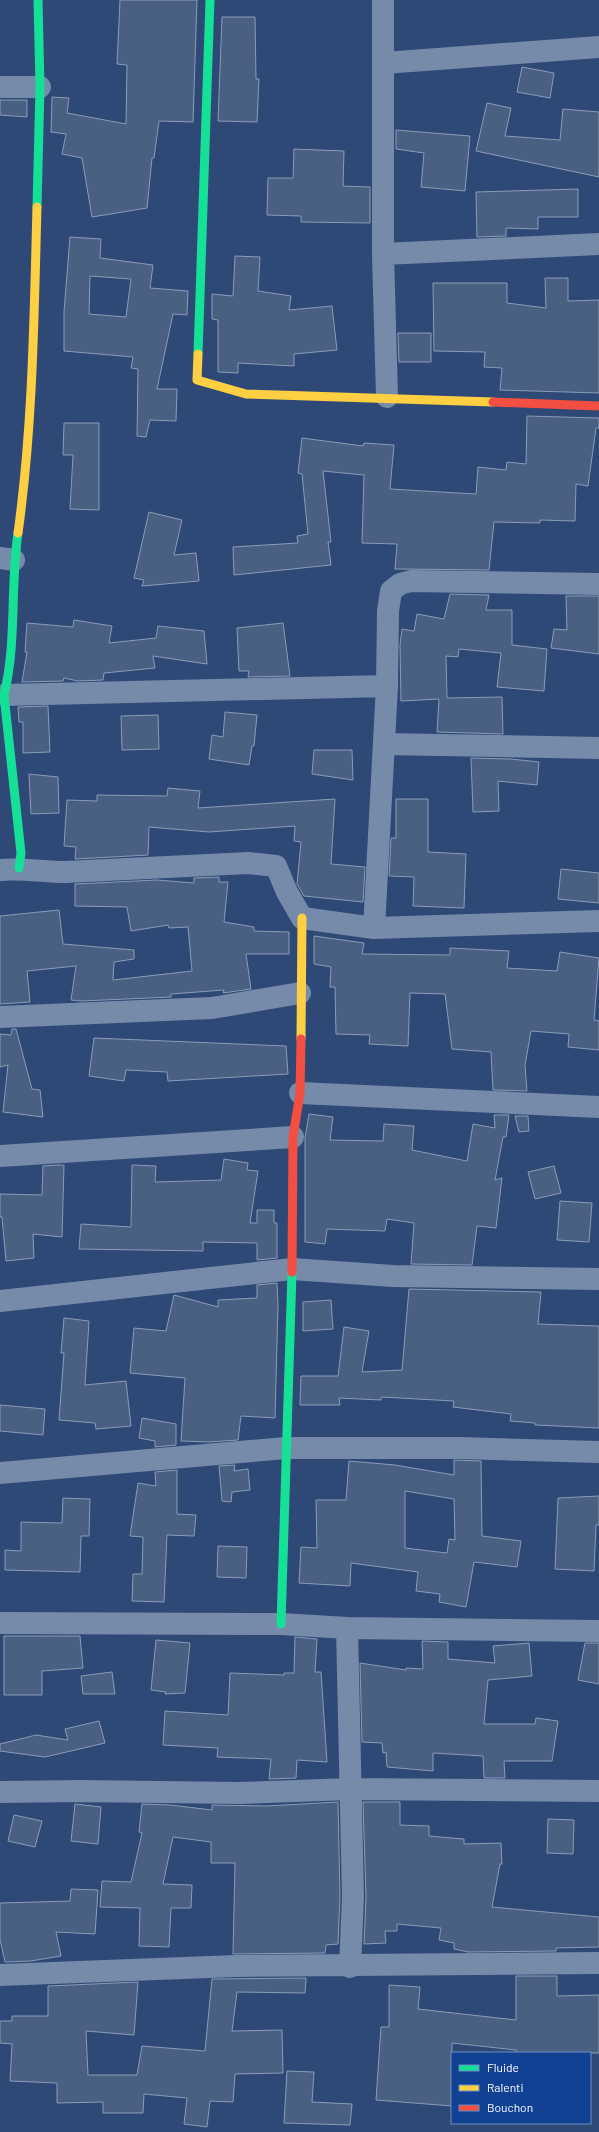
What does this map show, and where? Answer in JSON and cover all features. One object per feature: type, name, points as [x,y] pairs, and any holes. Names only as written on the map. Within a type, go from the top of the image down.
[{"type":"street","points":[[38,0],[40,87],[33,377],[26,474],[7,559],[10,670],[4,695],[21,853],[10,869],[43,872],[66,872],[248,862],[276,866],[287,892],[302,918],[300,1093],[293,1137],[292,1269],[281,1624]]},
{"type":"street","points":[[210,0],[197,380],[246,394],[387,397],[599,406]]},
{"type":"street","points":[[383,0],[383,254],[387,397]]},
{"type":"street","points":[[384,63],[599,47]]},
{"type":"street","points":[[0,87],[40,87]]},
{"type":"street","points":[[383,254],[599,244]]},
{"type":"street","points":[[374,928],[387,686],[388,612],[391,591],[400,584],[411,581],[599,584]]},
{"type":"street","points":[[4,695],[387,686]]},
{"type":"street","points":[[384,744],[599,748]]},
{"type":"street","points":[[302,918],[374,928],[599,921]]},
{"type":"street","points":[[0,1017],[212,1008],[300,993]]},
{"type":"street","points":[[300,1093],[599,1107]]},
{"type":"street","points":[[0,1156],[293,1137]]},
{"type":"street","points":[[0,1301],[292,1269],[393,1276],[599,1279]]},
{"type":"street","points":[[0,1473],[286,1448],[460,1448],[599,1452]]},
{"type":"street","points":[[0,1623],[281,1624],[347,1628],[599,1631]]},
{"type":"street","points":[[347,1628],[353,1897],[350,1966]]},
{"type":"street","points":[[0,1792],[81,1791],[239,1793],[350,1789],[599,1791]]},
{"type":"street","points":[[0,1975],[236,1966],[599,1963]]},
{"type":"building","points":[[120,0],[197,0],[193,122],[159,121],[154,158],[152,158],[147,208],[92,217],[82,158],[62,154],[66,134],[51,132],[52,97],[69,98],[67,113],[126,124],[127,65],[117,64]]},
{"type":"building","points":[[222,17],[255,17],[256,79],[259,79],[257,122],[218,121]]},
{"type":"building","points":[[522,67],[554,73],[550,98],[517,92]]},
{"type":"building","points":[[0,100],[27,100],[27,117],[0,115]]},
{"type":"building","points":[[487,103],[511,108],[505,136],[560,140],[563,109],[599,112],[599,177],[476,151]]},
{"type":"building","points":[[396,130],[470,136],[465,191],[421,187],[424,153],[396,149]]},
{"type":"building","points":[[294,149],[344,151],[343,186],[370,187],[370,223],[301,222],[301,216],[267,215],[268,178],[293,178]]},
{"type":"building","points":[[578,189],[578,217],[538,217],[538,229],[506,228],[506,236],[477,237],[476,192]]},
{"type":"building","points":[[70,237],[101,239],[100,258],[153,265],[150,288],[188,291],[187,315],[173,314],[157,389],[177,389],[176,421],[150,420],[146,437],[137,436],[138,369],[131,368],[133,357],[64,351],[64,312]],"holes":[[[90,276],[131,279],[126,317],[89,314]]]},
{"type":"building","points":[[235,256],[260,257],[258,291],[291,296],[289,310],[332,306],[337,350],[294,354],[294,366],[238,363],[238,373],[218,372],[218,320],[212,319],[212,294],[233,296]]},
{"type":"building","points":[[545,278],[568,278],[568,301],[599,300],[599,393],[500,390],[502,368],[484,367],[485,352],[434,351],[433,283],[507,283],[507,303],[546,308]]},
{"type":"building","points":[[398,333],[431,333],[431,362],[399,362]]},
{"type":"building","points":[[527,416],[599,418],[599,428],[596,428],[588,486],[576,484],[575,521],[540,520],[540,523],[494,522],[489,570],[395,569],[397,544],[362,543],[364,475],[323,471],[331,542],[328,542],[331,565],[234,575],[233,547],[298,543],[297,536],[308,534],[302,474],[298,473],[302,438],[363,446],[364,443],[394,445],[390,489],[476,494],[478,467],[506,470],[507,462],[526,464]]},
{"type":"building","points":[[64,423],[99,423],[99,510],[70,509],[73,455],[63,455]]},
{"type":"building","points":[[149,512],[182,520],[174,555],[196,553],[199,581],[142,586],[144,580],[134,578]]},
{"type":"building","points":[[450,594],[489,595],[486,610],[512,610],[512,645],[547,649],[544,691],[497,687],[501,653],[459,649],[458,657],[446,656],[447,698],[502,697],[503,734],[437,732],[439,699],[401,701],[400,645],[402,629],[414,631],[417,614],[444,619]]},
{"type":"building","points":[[566,596],[599,596],[599,654],[551,648],[554,629],[567,630]]},
{"type":"building","points":[[74,620],[112,626],[109,643],[156,638],[158,626],[204,631],[207,664],[153,656],[155,668],[104,673],[103,680],[78,681],[64,678],[63,681],[22,682],[27,652],[25,652],[27,623],[73,627]]},
{"type":"building","points":[[283,623],[290,676],[248,677],[249,671],[239,671],[237,628]]},
{"type":"building","points":[[48,706],[50,752],[23,753],[23,722],[19,722],[18,707]]},
{"type":"building","points":[[225,712],[257,715],[254,746],[252,746],[249,765],[209,759],[212,735],[223,737]]},
{"type":"building","points":[[158,715],[159,749],[122,750],[121,716]]},
{"type":"building","points":[[314,750],[352,750],[353,780],[312,774]]},
{"type":"building","points":[[471,758],[511,759],[539,762],[537,785],[498,781],[499,811],[473,812]]},
{"type":"building","points":[[29,774],[58,777],[59,813],[31,814]]},
{"type":"building","points":[[168,788],[200,791],[198,808],[335,799],[331,864],[365,867],[363,902],[304,896],[297,884],[301,842],[294,841],[295,826],[209,832],[149,827],[148,855],[75,859],[76,847],[64,846],[67,800],[97,801],[97,795],[167,796]]},
{"type":"building","points":[[396,799],[428,799],[428,852],[466,854],[464,908],[413,906],[414,877],[389,876],[391,838],[396,838]]},
{"type":"building","points":[[561,869],[599,873],[599,903],[558,899]]},
{"type":"building","points":[[219,877],[219,882],[228,882],[224,922],[254,927],[254,931],[289,932],[289,954],[246,954],[251,989],[223,993],[224,990],[171,994],[171,997],[81,1001],[71,1000],[76,966],[27,971],[30,1002],[0,1004],[0,916],[59,910],[63,944],[134,950],[134,959],[114,962],[113,980],[192,971],[188,927],[169,928],[168,925],[131,931],[127,907],[75,906],[75,884],[157,880],[194,883],[194,878]]},
{"type":"building","points":[[314,936],[364,943],[362,954],[450,955],[450,948],[509,951],[507,968],[557,971],[560,952],[599,958],[594,1020],[599,1021],[599,1050],[568,1047],[569,1034],[531,1031],[525,1065],[527,1091],[493,1090],[491,1052],[452,1049],[445,994],[410,993],[408,1046],[369,1044],[370,1035],[336,1034],[335,987],[330,987],[331,967],[314,964]]},
{"type":"building","points":[[12,1029],[16,1029],[32,1089],[40,1090],[43,1117],[3,1112],[8,1065],[0,1067],[0,1034],[11,1035]]},
{"type":"building","points":[[94,1038],[286,1046],[288,1074],[168,1081],[167,1072],[126,1070],[124,1081],[89,1076]]},
{"type":"building","points":[[309,1114],[333,1117],[330,1140],[383,1141],[384,1124],[414,1126],[412,1150],[467,1161],[473,1124],[495,1128],[494,1115],[509,1115],[506,1137],[503,1137],[495,1180],[502,1178],[496,1228],[477,1226],[472,1265],[411,1264],[414,1223],[387,1219],[385,1231],[327,1229],[325,1244],[305,1242],[305,1138]]},
{"type":"building","points":[[515,1116],[528,1116],[529,1131],[519,1132]]},
{"type":"building","points":[[224,1159],[248,1163],[247,1170],[258,1171],[250,1223],[257,1223],[257,1210],[274,1210],[274,1223],[277,1223],[277,1258],[257,1260],[257,1243],[203,1242],[203,1251],[79,1249],[81,1224],[131,1227],[132,1165],[156,1166],[155,1182],[221,1180]]},
{"type":"building","points":[[64,1165],[62,1237],[33,1234],[34,1258],[6,1261],[2,1217],[0,1217],[0,1194],[42,1195],[43,1166]]},
{"type":"building","points":[[554,1166],[561,1193],[535,1199],[528,1172]]},
{"type":"building","points":[[560,1201],[592,1203],[589,1242],[557,1240]]},
{"type":"building","points":[[277,1283],[278,1304],[275,1418],[241,1416],[238,1440],[208,1442],[181,1441],[185,1378],[130,1373],[134,1328],[166,1331],[174,1295],[218,1307],[218,1300],[257,1298],[257,1285]]},
{"type":"building","points":[[409,1289],[541,1292],[538,1324],[599,1326],[599,1428],[535,1425],[535,1423],[510,1421],[511,1414],[453,1407],[454,1401],[381,1397],[381,1400],[339,1398],[340,1405],[300,1405],[301,1376],[338,1376],[344,1327],[369,1331],[362,1372],[402,1370]]},
{"type":"building","points":[[331,1300],[333,1329],[303,1331],[303,1302]]},
{"type":"building","points":[[64,1318],[89,1321],[85,1385],[126,1381],[131,1426],[96,1429],[95,1423],[59,1420],[64,1353],[61,1353]]},
{"type":"building","points":[[0,1405],[45,1409],[43,1435],[0,1431]]},
{"type":"building","points":[[142,1418],[176,1424],[176,1445],[155,1447],[155,1441],[139,1438]]},
{"type":"building","points":[[454,1460],[481,1461],[482,1536],[521,1541],[517,1567],[474,1562],[466,1607],[439,1602],[440,1594],[416,1591],[418,1572],[351,1563],[350,1586],[299,1583],[301,1547],[317,1548],[316,1500],[346,1500],[349,1461],[395,1465],[454,1475]],"holes":[[[405,1491],[454,1499],[455,1540],[449,1539],[447,1553],[405,1548]]]},
{"type":"building","points":[[235,1465],[234,1471],[248,1469],[250,1490],[232,1492],[231,1502],[222,1501],[219,1466]]},
{"type":"building","points":[[177,1470],[177,1514],[196,1515],[194,1536],[167,1535],[164,1602],[132,1601],[133,1574],[142,1574],[143,1537],[130,1536],[138,1483],[156,1486],[155,1472]]},
{"type":"building","points":[[599,1496],[599,1525],[596,1525],[594,1571],[555,1569],[558,1498]]},
{"type":"building","points":[[63,1498],[90,1499],[89,1536],[81,1536],[80,1572],[5,1570],[5,1550],[21,1551],[21,1522],[62,1523]]},
{"type":"building","points":[[218,1546],[247,1547],[246,1578],[217,1577]]},
{"type":"building","points":[[4,1636],[80,1636],[83,1668],[42,1671],[42,1695],[4,1695]]},
{"type":"building","points":[[295,1637],[317,1639],[315,1672],[321,1672],[327,1762],[297,1760],[296,1778],[269,1779],[271,1759],[217,1757],[218,1748],[163,1745],[165,1711],[228,1715],[230,1673],[284,1675],[284,1673],[294,1673]]},
{"type":"building","points":[[156,1640],[190,1643],[185,1693],[165,1694],[166,1692],[151,1690]]},
{"type":"building","points":[[422,1641],[448,1642],[448,1659],[495,1663],[493,1646],[529,1643],[532,1676],[488,1680],[484,1724],[535,1724],[536,1718],[558,1721],[552,1761],[504,1761],[505,1778],[484,1778],[483,1756],[433,1753],[433,1771],[387,1767],[386,1752],[383,1753],[382,1743],[362,1742],[360,1663],[406,1670],[406,1668],[423,1669]]},
{"type":"building","points":[[585,1643],[599,1643],[599,1684],[578,1680]]},
{"type":"building","points":[[112,1672],[115,1694],[83,1694],[81,1676]]},
{"type":"building","points":[[99,1721],[105,1743],[45,1757],[0,1751],[0,1744],[36,1735],[68,1740],[65,1729]]},
{"type":"building","points":[[338,1802],[340,1897],[338,1944],[326,1945],[325,1953],[233,1954],[235,1863],[211,1863],[211,1842],[173,1837],[163,1884],[192,1885],[191,1908],[171,1908],[169,1947],[139,1946],[140,1908],[100,1907],[102,1881],[131,1882],[142,1833],[139,1832],[142,1804],[170,1805],[212,1810],[212,1805],[266,1806]]},
{"type":"building","points":[[363,1802],[400,1802],[400,1825],[429,1826],[429,1836],[464,1839],[464,1844],[501,1843],[502,1864],[500,1864],[492,1907],[599,1917],[599,1947],[556,1948],[556,1951],[468,1952],[454,1949],[454,1943],[439,1940],[441,1928],[397,1924],[397,1931],[385,1931],[386,1943],[364,1944],[366,1897]]},
{"type":"building","points":[[75,1804],[101,1807],[98,1844],[71,1841]]},
{"type":"building","points":[[14,1815],[42,1821],[35,1847],[8,1841]]},
{"type":"building","points":[[548,1819],[574,1820],[573,1854],[547,1853]]},
{"type":"building","points":[[71,1889],[98,1890],[95,1934],[56,1932],[61,1956],[31,1961],[5,1962],[0,1939],[0,1903],[70,1901]]},
{"type":"building","points":[[516,1976],[557,1976],[557,1996],[599,1995],[599,2053],[516,2052],[516,2050],[452,2043],[451,2106],[376,2100],[381,2027],[389,2027],[389,1985],[420,1987],[418,2009],[516,2020]]},
{"type":"building","points":[[306,1978],[305,1993],[237,1992],[232,2031],[282,2030],[283,2073],[235,2074],[233,2102],[210,2101],[207,2127],[184,2124],[187,2098],[144,2094],[143,2113],[103,2113],[103,2102],[57,2103],[57,2083],[10,2081],[12,2044],[0,2043],[0,2021],[12,2021],[12,2016],[48,2016],[48,1986],[138,1982],[134,2035],[86,2031],[88,2075],[137,2075],[142,2046],[205,2051],[212,1979]]},
{"type":"building","points":[[287,2071],[314,2072],[312,2102],[352,2104],[350,2125],[284,2123]]},
{"type":"traffic: fast","points":[[37,207],[40,87],[38,0]]},
{"type":"traffic: fast","points":[[198,354],[210,0]]},
{"type":"traffic: fast","points":[[18,533],[14,574],[11,655],[4,695],[21,853],[19,868]]},
{"type":"traffic: fast","points":[[281,1624],[292,1272]]},
{"type":"traffic: slow","points":[[18,533],[30,411],[34,330],[37,207]]},
{"type":"traffic: slow","points":[[198,354],[197,380],[246,394],[493,402]]},
{"type":"traffic: slow","points":[[301,1039],[302,918]]},
{"type":"traffic: jam","points":[[493,402],[599,406]]},
{"type":"traffic: jam","points":[[292,1272],[293,1137],[300,1093],[301,1039]]}]
